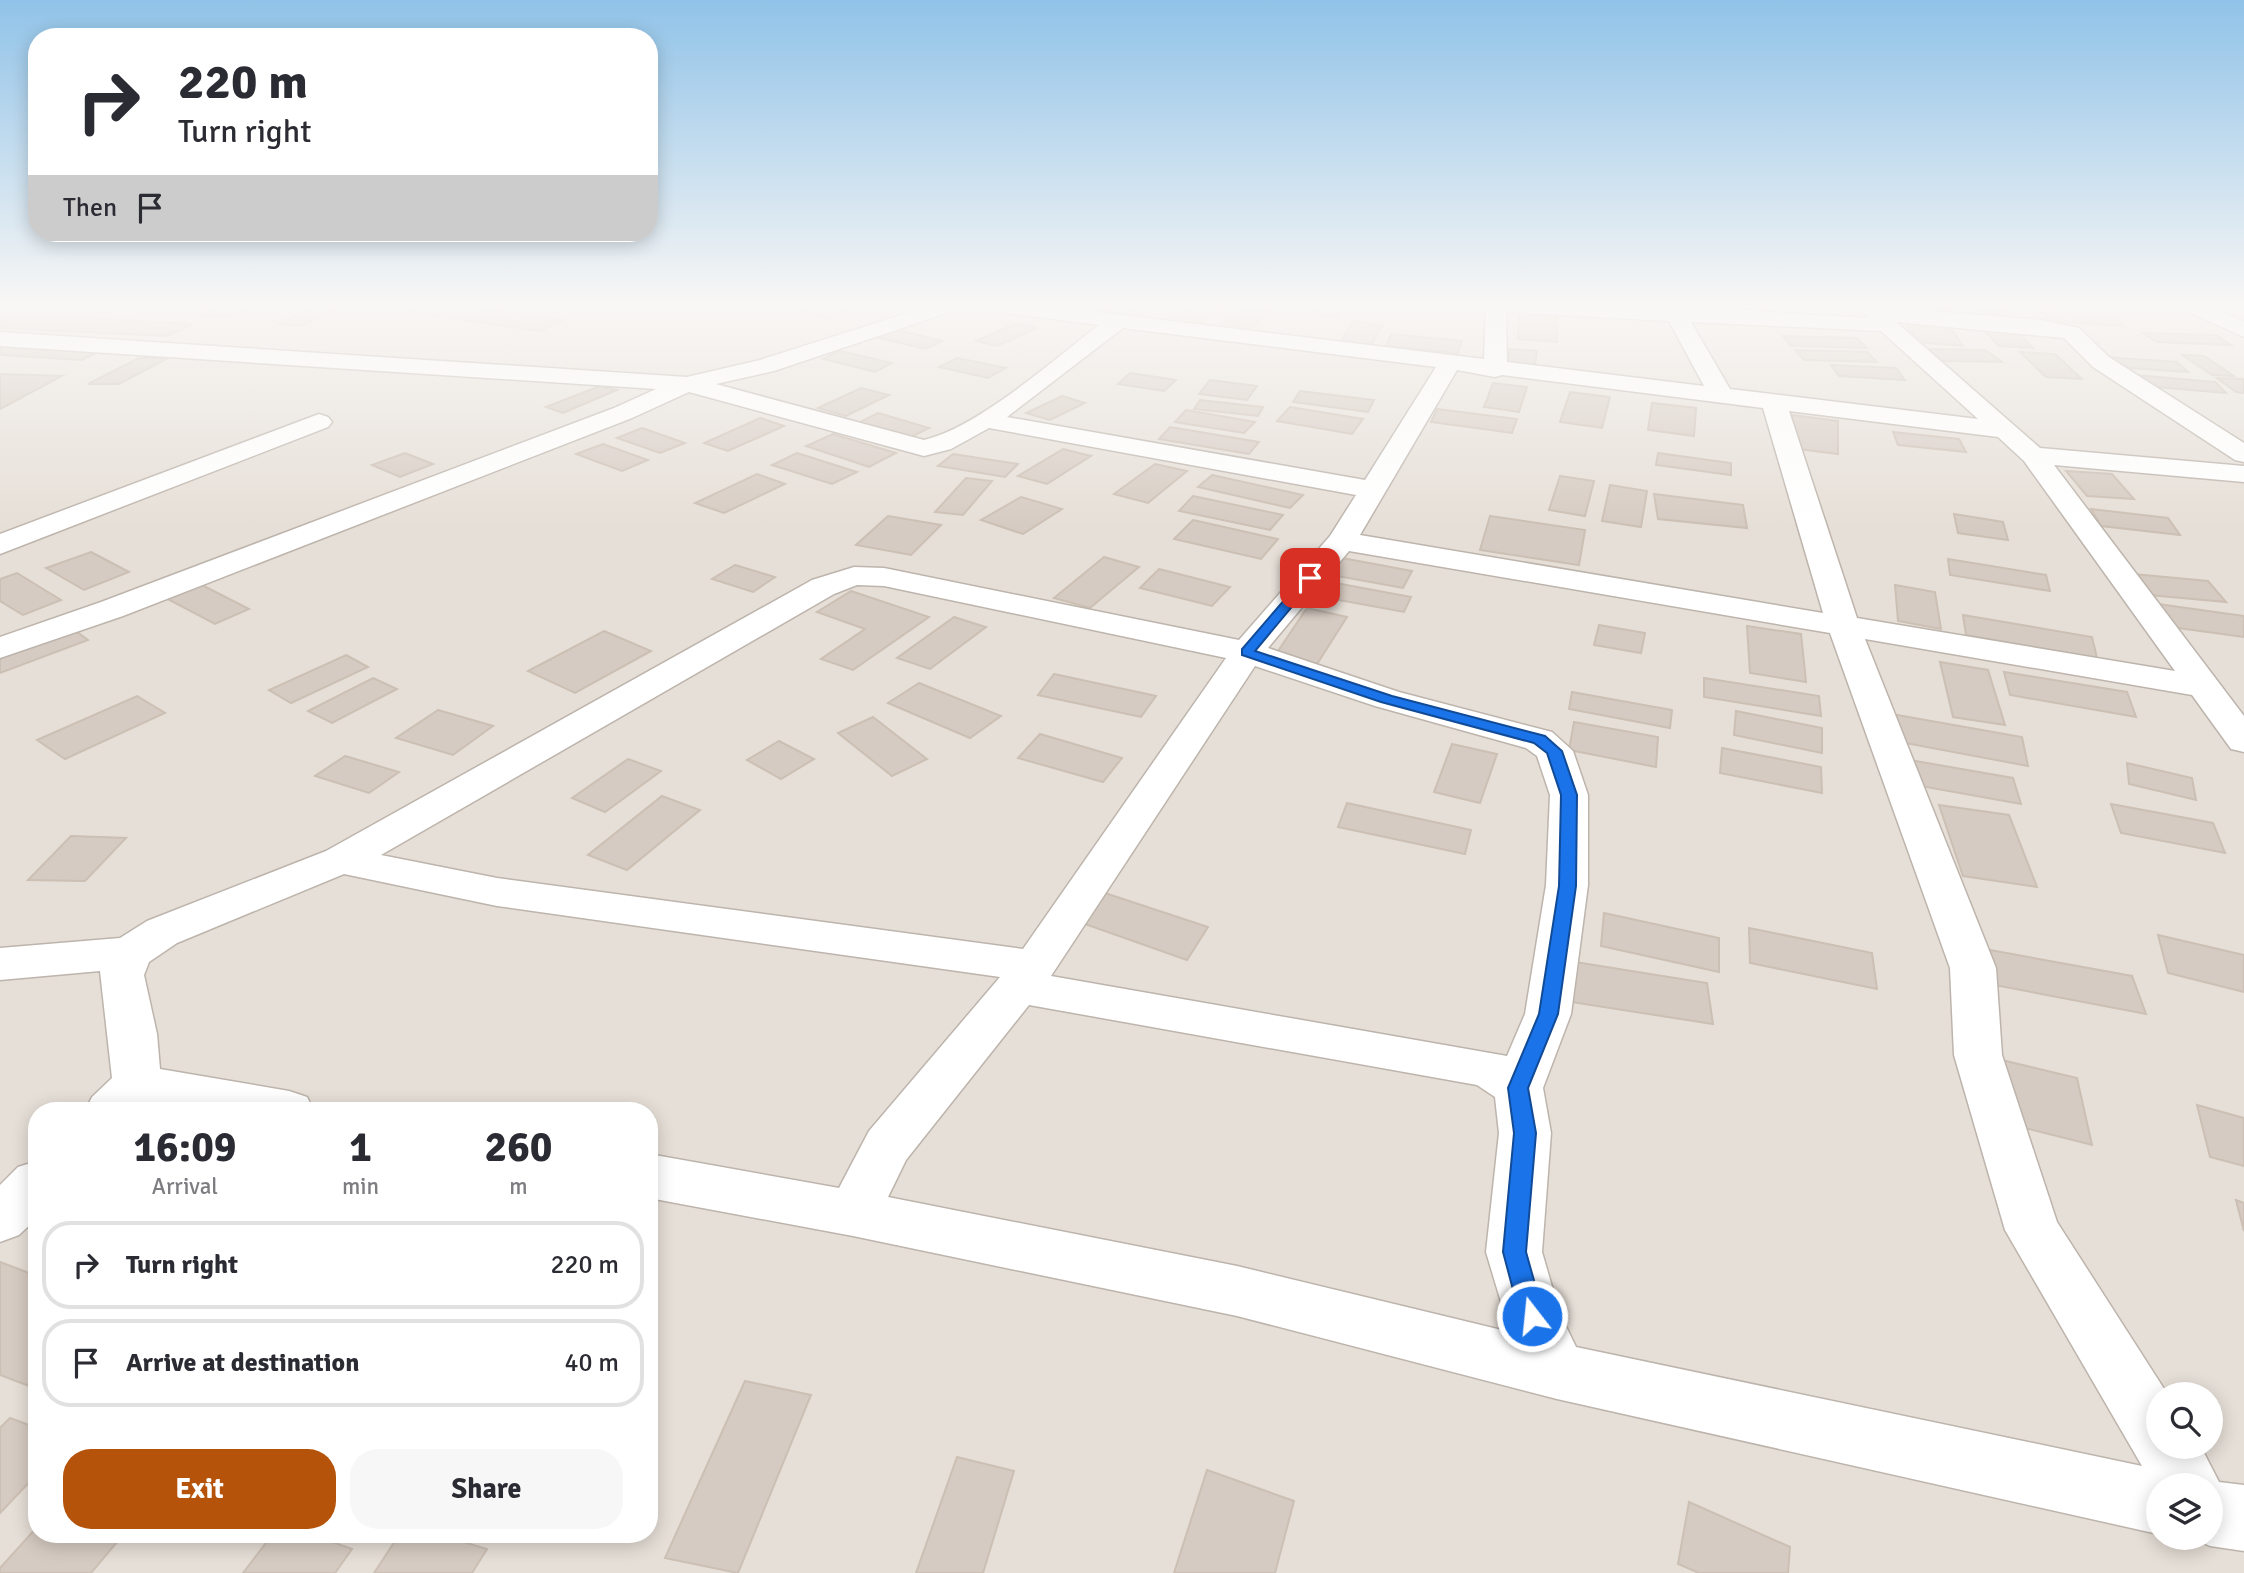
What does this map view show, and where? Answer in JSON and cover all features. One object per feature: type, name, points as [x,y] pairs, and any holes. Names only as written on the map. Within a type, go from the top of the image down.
[{"type":"street","points":[[632,380],[687,384],[924,448],[947,444],[1038,380]]},
{"type":"street","points":[[0,648],[112,609],[623,413],[687,384],[703,380]]},
{"type":"street","points":[[773,380],[790,413]]},
{"type":"street","points":[[853,1213],[887,1146],[1026,976],[1247,652],[1342,541],[1439,380]]},
{"type":"street","points":[[1597,380],[1720,393],[2003,430]]},
{"type":"street","points":[[1713,380],[1720,393]]},
{"type":"street","points":[[1950,380],[2033,455],[2225,704],[2244,741]]},
{"type":"street","points":[[2130,380],[2244,454]]},
{"type":"street","points":[[1774,402],[1843,624],[1973,968],[1978,1055],[2032,1230],[2146,1415]]},
{"type":"street","points":[[984,420],[1375,490]]},
{"type":"street","points":[[0,545],[88,508],[320,422]]},
{"type":"street","points":[[2033,455],[2244,474]]},
{"type":"street","points":[[1342,541],[1843,624],[2225,704]]},
{"type":"street","points":[[0,964],[130,953],[162,932],[341,860],[823,587],[854,576],[884,577],[1247,652],[1387,699],[1539,740],[1554,751],[1569,795],[1567,886],[1548,1014],[1518,1088],[1525,1133],[1514,1252],[1532,1316],[1557,1371]]},
{"type":"street","points":[[341,860],[497,892],[1026,976],[1490,1069],[1518,1088]]},
{"type":"street","points":[[130,953],[121,975],[133,1034],[124,1098],[175,1102]]},
{"type":"street","points":[[658,1178],[853,1213],[1237,1290],[1557,1371],[2146,1499]]},
{"type":"street","points":[[0,1219],[28,1192]]},
{"type":"street","points":[[2223,1515],[2244,1518]]},
{"type":"shaded area","points":[[0,380],[2244,380],[2244,1573],[0,1573]]},
{"type":"building","points":[[0,380],[54,380],[0,409]]},
{"type":"building","points":[[95,380],[126,380],[119,384],[88,384]]},
{"type":"building","points":[[1122,380],[1176,380],[1164,391],[1118,384]]},
{"type":"building","points":[[1210,380],[1257,386],[1247,400],[1199,394]]},
{"type":"building","points":[[2140,380],[2197,380],[2215,382],[2226,393],[2145,386]]},
{"type":"building","points":[[2220,380],[2244,380],[2244,393],[2236,392]]},
{"type":"building","points":[[1493,383],[1527,387],[1519,412],[1484,407]]},
{"type":"building","points":[[600,386],[617,390],[563,413],[546,407]]},
{"type":"building","points":[[861,388],[889,395],[846,416],[818,408]]},
{"type":"building","points":[[1300,391],[1374,400],[1368,412],[1293,402]]},
{"type":"building","points":[[1570,392],[1610,397],[1602,428],[1560,422]]},
{"type":"building","points":[[1062,396],[1085,403],[1050,420],[1026,413]]},
{"type":"building","points":[[1200,400],[1263,407],[1258,416],[1194,409]]},
{"type":"building","points":[[1652,403],[1696,408],[1694,436],[1648,430]]},
{"type":"building","points":[[1290,407],[1363,419],[1352,434],[1277,421]]},
{"type":"building","points":[[1437,409],[1517,419],[1512,433],[1431,422]]},
{"type":"building","points":[[1186,410],[1255,422],[1244,433],[1175,422]]},
{"type":"building","points":[[878,413],[929,428],[909,438],[858,423]]},
{"type":"building","points":[[1792,415],[1838,421],[1838,454],[1791,448]]},
{"type":"building","points":[[760,418],[784,426],[728,451],[704,443]]},
{"type":"building","points":[[1170,427],[1259,442],[1249,454],[1159,439]]},
{"type":"building","points":[[642,428],[685,443],[660,453],[617,438]]},
{"type":"building","points":[[1893,432],[1959,439],[1966,452],[1898,445]]},
{"type":"building","points":[[833,434],[896,453],[869,467],[806,446]]},
{"type":"building","points":[[603,444],[648,460],[622,471],[576,454]]},
{"type":"building","points":[[1063,449],[1091,456],[1047,484],[1018,476]]},
{"type":"building","points":[[405,453],[433,464],[400,477],[372,465]]},
{"type":"building","points":[[797,453],[857,472],[832,484],[772,465]]},
{"type":"building","points":[[1658,453],[1731,463],[1731,475],[1656,465]]},
{"type":"building","points":[[953,454],[1018,464],[1005,477],[938,466]]},
{"type":"building","points":[[1155,464],[1187,471],[1148,503],[1114,494]]},
{"type":"building","points":[[2066,471],[2112,474],[2134,499],[2087,496]]},
{"type":"building","points":[[757,474],[785,484],[724,513],[695,503]]},
{"type":"building","points":[[1212,475],[1303,495],[1290,508],[1198,487]]},
{"type":"building","points":[[1560,476],[1594,481],[1585,516],[1549,510]]},
{"type":"building","points":[[966,478],[992,481],[963,515],[935,512]]},
{"type":"building","points":[[1610,485],[1647,491],[1641,527],[1602,521]]},
{"type":"building","points":[[1654,494],[1743,505],[1747,528],[1658,519]]},
{"type":"building","points":[[1193,496],[1283,515],[1270,530],[1179,511]]},
{"type":"building","points":[[1021,497],[1062,509],[1023,534],[981,520]]},
{"type":"building","points":[[2091,509],[2168,518],[2180,535],[2101,526]]},
{"type":"building","points":[[1954,514],[2003,522],[2008,540],[1958,533]]},
{"type":"building","points":[[888,516],[941,525],[911,555],[856,545]]},
{"type":"building","points":[[1490,516],[1585,530],[1579,565],[1480,550]]},
{"type":"building","points":[[1193,520],[1278,539],[1261,559],[1174,539]]},
{"type":"building","points":[[91,552],[129,572],[84,590],[46,568]]},
{"type":"building","points":[[1104,557],[1139,567],[1090,608],[1054,598]]},
{"type":"building","points":[[1342,558],[1412,571],[1403,588],[1332,575]]},
{"type":"building","points":[[1948,559],[2046,575],[2050,591],[1950,575]]},
{"type":"building","points":[[735,565],[775,577],[753,592],[712,579]]},
{"type":"building","points":[[1159,569],[1230,587],[1212,606],[1140,588]]},
{"type":"building","points":[[17,573],[61,600],[23,615],[0,601],[0,579]]},
{"type":"building","points":[[2133,574],[2208,581],[2226,602],[2149,595]]},
{"type":"building","points":[[1325,581],[1411,597],[1404,612],[1317,596]]},
{"type":"building","points":[[196,582],[249,609],[215,624],[162,596]]},
{"type":"building","points":[[1895,585],[1935,592],[1941,629],[1898,621]]},
{"type":"building","points":[[851,591],[929,617],[853,670],[821,659],[865,629],[817,612]]},
{"type":"building","points":[[2158,604],[2244,616],[2244,637],[2171,627]]},
{"type":"building","points":[[1307,608],[1347,617],[1317,664],[1276,654]]},
{"type":"building","points":[[1963,615],[2092,637],[2097,658],[1966,635]]},
{"type":"building","points":[[954,617],[986,627],[930,669],[897,658]]},
{"type":"building","points":[[1599,625],[1645,633],[1641,653],[1594,645]]},
{"type":"building","points":[[69,626],[88,640],[0,673],[0,652]]},
{"type":"building","points":[[1747,626],[1801,634],[1806,682],[1750,673]]},
{"type":"building","points":[[604,631],[651,651],[575,693],[528,671]]},
{"type":"building","points":[[346,655],[368,667],[291,703],[269,690]]},
{"type":"building","points":[[1940,662],[1988,670],[2005,725],[1953,717]]},
{"type":"building","points":[[2004,672],[2127,692],[2136,717],[2010,695]]},
{"type":"building","points":[[1054,674],[1156,696],[1141,717],[1038,695]]},
{"type":"building","points":[[373,678],[397,689],[332,723],[308,711]]},
{"type":"building","points":[[1704,678],[1819,696],[1821,716],[1704,697]]},
{"type":"building","points":[[919,683],[1001,716],[970,738],[888,703]]},
{"type":"building","points":[[1572,692],[1672,710],[1670,728],[1569,709]]},
{"type":"building","points":[[137,696],[165,713],[65,759],[37,740]]},
{"type":"building","points":[[438,710],[493,726],[453,755],[396,738]]},
{"type":"building","points":[[1736,711],[1822,728],[1822,753],[1734,735]]},
{"type":"building","points":[[1886,713],[2022,737],[2028,766],[1889,740]]},
{"type":"building","points":[[873,717],[927,759],[892,776],[838,733]]},
{"type":"building","points":[[1574,722],[1658,737],[1656,767],[1569,750]]},
{"type":"building","points":[[1040,734],[1122,758],[1103,782],[1018,758]]},
{"type":"building","points":[[779,741],[814,759],[781,779],[747,760]]},
{"type":"building","points":[[1452,744],[1497,754],[1480,803],[1434,792]]},
{"type":"building","points":[[1722,748],[1821,767],[1822,793],[1720,773]]},
{"type":"building","points":[[345,756],[399,772],[369,793],[315,776]]},
{"type":"building","points":[[628,759],[661,771],[605,812],[572,798]]},
{"type":"building","points":[[1904,759],[2013,778],[2021,804],[1909,784]]},
{"type":"building","points":[[2127,763],[2192,778],[2196,800],[2129,784]]},
{"type":"building","points":[[662,796],[700,810],[627,870],[588,855]]},
{"type":"building","points":[[1347,803],[1471,830],[1465,854],[1338,827]]},
{"type":"building","points":[[2111,804],[2213,823],[2225,853],[2121,833]]},
{"type":"building","points":[[1939,805],[2009,815],[2037,887],[1963,876]]},
{"type":"building","points":[[71,836],[126,838],[85,881],[28,880]]},
{"type":"building","points":[[1105,893],[1208,927],[1187,960],[1082,923]]},
{"type":"building","points":[[1604,913],[1719,938],[1719,972],[1601,946]]},
{"type":"building","points":[[1749,928],[1872,953],[1877,989],[1750,963]]},
{"type":"building","points":[[2158,935],[2244,955],[2244,992],[2168,973]]},
{"type":"building","points":[[1979,948],[2132,976],[2146,1014],[1989,984]]},
{"type":"building","points":[[1569,961],[1707,983],[1713,1024],[1571,1002]]},
{"type":"building","points":[[2002,1060],[2077,1078],[2092,1145],[2013,1125]]},
{"type":"building","points":[[2197,1105],[2244,1118],[2244,1166],[2210,1157]]},
{"type":"building","points":[[2236,1200],[2244,1203],[2244,1231]]},
{"type":"building","points":[[0,1262],[28,1273],[28,1386],[0,1375]]},
{"type":"building","points":[[745,1381],[811,1395],[738,1573],[665,1558]]},
{"type":"building","points":[[10,1418],[28,1425],[28,1483],[0,1513],[0,1428]]},
{"type":"building","points":[[957,1457],[1014,1471],[983,1573],[916,1573]]},
{"type":"building","points":[[1207,1470],[1294,1501],[1275,1573],[1174,1573]]},
{"type":"building","points":[[1689,1502],[1790,1547],[1788,1573],[1699,1573],[1678,1564]]},
{"type":"building","points":[[28,1537],[28,1543],[116,1543],[91,1573],[0,1573],[0,1568]]},
{"type":"building","points":[[266,1543],[335,1543],[352,1549],[335,1573],[243,1573]]},
{"type":"building","points":[[394,1543],[467,1543],[487,1549],[472,1573],[374,1573]]},
{"type":"route","points":[[1310,578],[1247,652],[1387,699],[1539,740],[1554,751],[1569,795],[1567,886],[1548,1014],[1518,1088],[1525,1133],[1514,1252],[1532,1316]]}]
